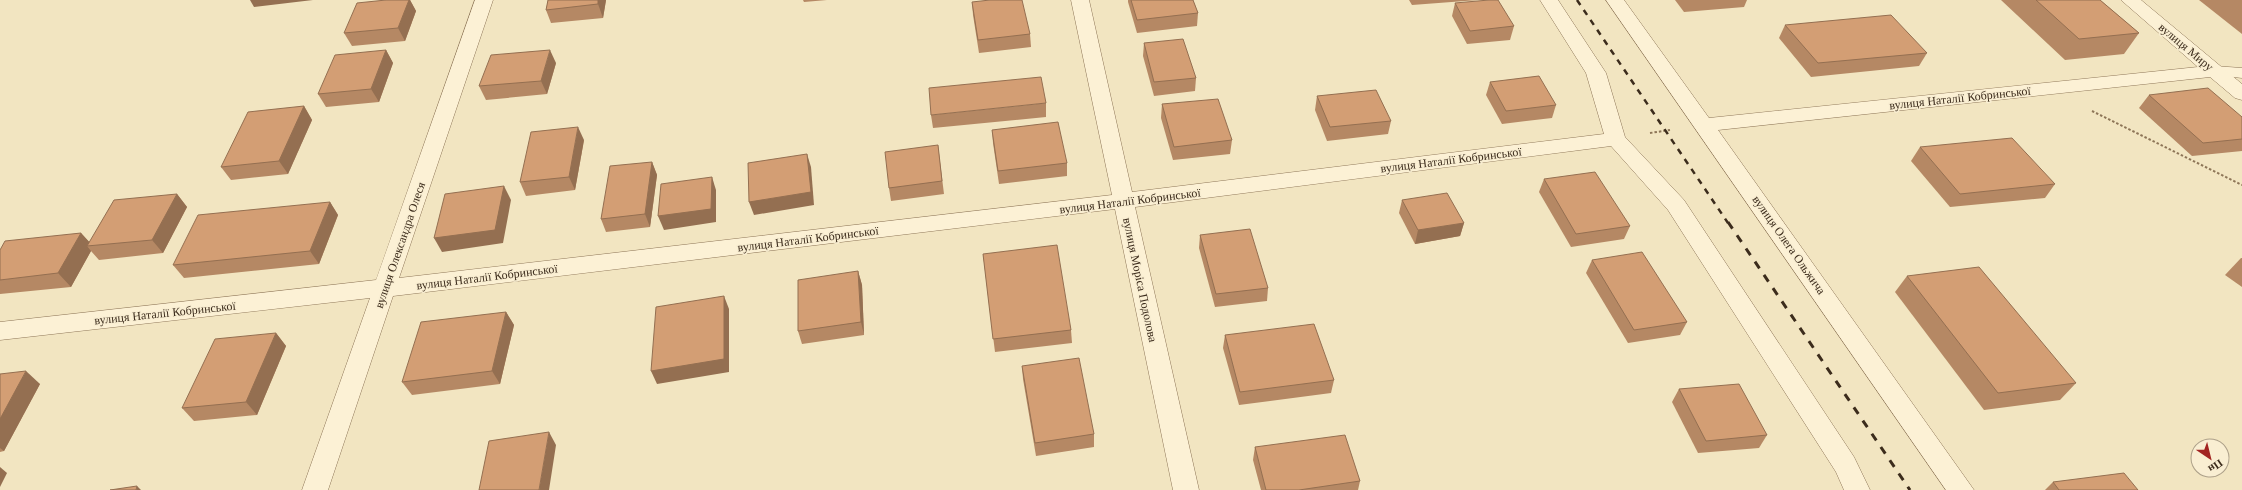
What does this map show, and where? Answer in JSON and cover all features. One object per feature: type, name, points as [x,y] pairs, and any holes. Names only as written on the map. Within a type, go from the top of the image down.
[{"type":"street","name":"вулиця Олександра Олеся","points":[[315,490],[484,0]]},
{"type":"street","name":"вулиця Моріса Подолова","points":[[1080,0],[1122,202],[1186,490]]},
{"type":"street","points":[[1549,0],[1596,73],[1616,139],[1676,205],[1845,465],[1856,490]]},
{"type":"street","name":"вулиця Олега Ольжича","points":[[1615,0],[1705,125],[1962,490]]},
{"type":"street","name":"вулиця Миру","points":[[2130,0],[2242,94]]},
{"type":"street","name":"вулиця Наталії Кобринської","points":[[1705,125],[2214,71]]},
{"type":"street","name":"вулиця Наталії Кобринської","points":[[0,331],[385,289],[1122,202],[1616,139]]},
{"type":"lane","points":[[2214,71],[2242,73]]},
{"type":"path","points":[[2046,89],[2242,186]]},
{"type":"building","points":[[386,0],[409,0],[398,28],[344,33],[357,3]]},
{"type":"building","points":[[548,0],[598,0],[598,4],[546,10]]},
{"type":"building","points":[[990,0],[1022,0],[1030,34],[978,40],[972,2]]},
{"type":"building","points":[[1131,0],[1193,0],[1198,13],[1137,20]]},
{"type":"building","points":[[1498,0],[1514,26],[1470,31],[1455,3]]},
{"type":"building","points":[[2036,0],[2100,0],[2139,33],[2079,39]]},
{"type":"building","points":[[1891,15],[1927,53],[1818,63],[1785,25]]},
{"type":"building","points":[[1183,39],[1196,78],[1154,82],[1144,43]]},
{"type":"building","points":[[386,50],[371,89],[318,94],[335,55]]},
{"type":"building","points":[[550,50],[541,81],[479,86],[491,55]]},
{"type":"building","points":[[1539,76],[1556,105],[1506,111],[1490,82]]},
{"type":"building","points":[[1041,77],[1046,103],[931,115],[929,88]]},
{"type":"building","points":[[2208,88],[2242,117],[2242,139],[2203,143],[2149,95]]},
{"type":"building","points":[[1376,90],[1391,121],[1330,127],[1317,96]]},
{"type":"building","points":[[1218,99],[1232,140],[1174,147],[1162,104]]},
{"type":"building","points":[[304,106],[279,161],[221,167],[248,112]]},
{"type":"building","points":[[1058,122],[1067,163],[998,171],[992,130]]},
{"type":"building","points":[[578,127],[569,177],[520,182],[531,132]]},
{"type":"building","points":[[2012,138],[2055,184],[1960,194],[1920,147]]},
{"type":"building","points":[[938,145],[942,181],[889,188],[885,152]]},
{"type":"building","points":[[807,154],[811,192],[749,202],[748,163]]},
{"type":"building","points":[[652,162],[645,214],[601,219],[610,166]]},
{"type":"building","points":[[1595,172],[1630,226],[1576,234],[1544,179]]},
{"type":"building","points":[[712,177],[711,209],[658,216],[661,184]]},
{"type":"building","points":[[504,186],[495,230],[434,238],[445,194]]},
{"type":"building","points":[[1447,193],[1464,223],[1418,230],[1402,200]]},
{"type":"building","points":[[177,194],[152,240],[87,246],[114,200]]},
{"type":"building","points":[[330,202],[310,251],[173,265],[198,215]]},
{"type":"building","points":[[1250,229],[1268,288],[1216,294],[1200,235]]},
{"type":"building","points":[[81,233],[58,273],[0,280],[0,250],[5,241]]},
{"type":"building","points":[[1057,245],[1071,330],[993,339],[983,254]]},
{"type":"building","points":[[1642,252],[1687,322],[1634,330],[1592,260]]},
{"type":"building","points":[[1979,267],[2076,383],[1998,393],[1907,276]]},
{"type":"building","points":[[858,271],[861,322],[798,331],[798,280]]},
{"type":"building","points":[[724,296],[724,359],[651,371],[656,307]]},
{"type":"building","points":[[506,312],[492,371],[402,382],[421,322]]},
{"type":"building","points":[[1314,324],[1334,380],[1240,392],[1225,335]]},
{"type":"building","points":[[276,333],[246,402],[182,408],[215,339]]},
{"type":"building","points":[[1079,358],[1094,434],[1035,443],[1022,366]]},
{"type":"building","points":[[26,371],[0,419],[0,374]]},
{"type":"building","points":[[1739,384],[1767,435],[1706,441],[1679,389]]},
{"type":"building","points":[[549,432],[539,490],[479,490],[489,441]]},
{"type":"building","points":[[1345,435],[1360,481],[1299,490],[1266,490],[1255,447]]},
{"type":"building","points":[[2124,473],[2138,490],[2059,490],[2053,482]]},
{"type":"building","points":[[137,486],[136,490],[110,490]]},
{"type":"railway","points":[[1577,0],[1728,223]]},
{"type":"railway","points":[[1728,222],[1910,490]]}]
